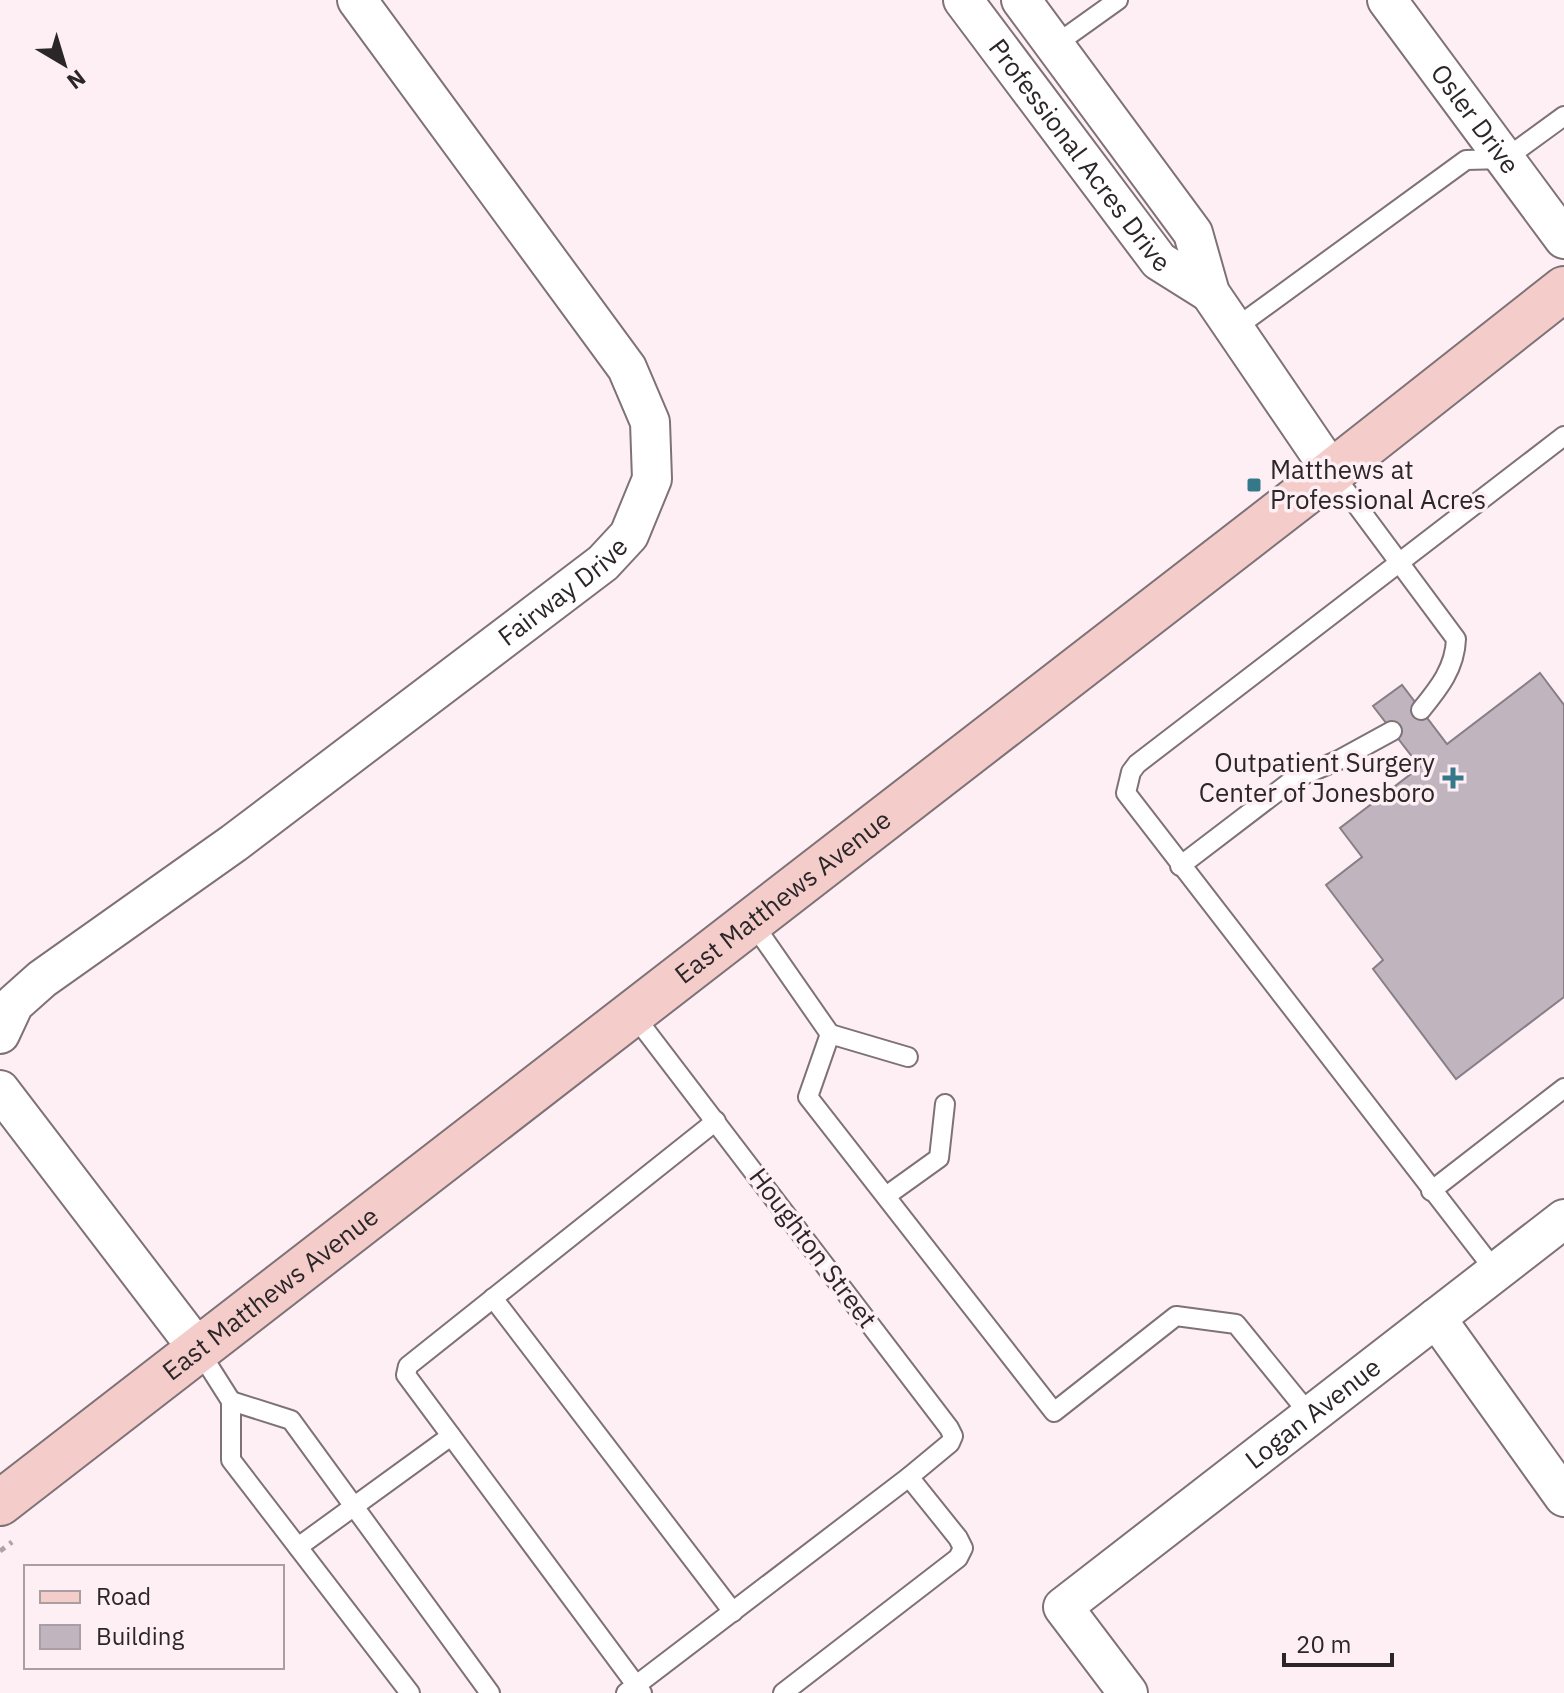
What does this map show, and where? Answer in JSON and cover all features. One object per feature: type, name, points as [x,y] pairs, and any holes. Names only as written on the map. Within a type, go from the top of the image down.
[{"type":"street","name":"Fairway Drive","points":[[0,1034],[14,1004],[42,979],[234,843],[603,563],[629,535],[652,479],[650,422],[627,368],[357,0]]},
{"type":"street","name":"Professional Acres Drive","points":[[963,0],[1065,98],[1193,233],[1210,293],[1332,472]]},
{"type":"street","name":"Professional Acres Drive","points":[[1021,0],[1055,45],[1065,98]]},
{"type":"street","name":"Osler Drive","points":[[1387,0],[1564,239]]},
{"type":"street","name":"East Matthews Avenue","points":[[0,1503],[1564,289]]},
{"type":"street","points":[[0,1090],[198,1349]]},
{"type":"street","name":"Logan Avenue","points":[[1128,1693],[1063,1607],[1564,1219]]},
{"type":"street","points":[[1436,1318],[1564,1497]]},
{"type":"lane","points":[[1055,45],[1118,0]]},
{"type":"lane","points":[[1234,329],[1466,160],[1505,159],[1564,116]]},
{"type":"lane","points":[[1496,1272],[1126,793],[1131,772],[1137,764],[1564,436]]},
{"type":"lane","points":[[1332,472],[1456,639],[1449,670],[1421,710]]},
{"type":"lane","points":[[1180,866],[1294,779],[1339,760],[1392,731]]},
{"type":"lane","points":[[752,922],[830,1034],[908,1057]]},
{"type":"lane","name":"Houghton Street","points":[[633,1014],[949,1428],[953,1436],[950,1443],[909,1477]]},
{"type":"lane","points":[[830,1034],[808,1097],[1054,1412],[1176,1316],[1236,1324],[1310,1415]]},
{"type":"lane","points":[[1431,1191],[1564,1088]]},
{"type":"lane","points":[[886,1196],[939,1158],[945,1104]]},
{"type":"lane","points":[[716,1121],[408,1366],[406,1375],[635,1691],[909,1477],[958,1538],[963,1548],[958,1558],[783,1693]]},
{"type":"lane","points":[[493,1298],[733,1612]]},
{"type":"lane","points":[[198,1349],[231,1401],[231,1460],[410,1693]]},
{"type":"lane","points":[[231,1401],[291,1420],[490,1693]]},
{"type":"lane","points":[[298,1547],[451,1436]]},
{"type":"building","points":[[1540,673],[1564,705],[1564,997],[1456,1079],[1373,969],[1383,960],[1326,885],[1362,857],[1340,828],[1420,767],[1373,706],[1402,685],[1447,744]]},
{"type":"place","name":"Matthews at Professional Acres","points":[[1254,485]]},
{"type":"place","name":"Outpatient Surgery Center of Jonesboro","points":[[1453,778]]}]
